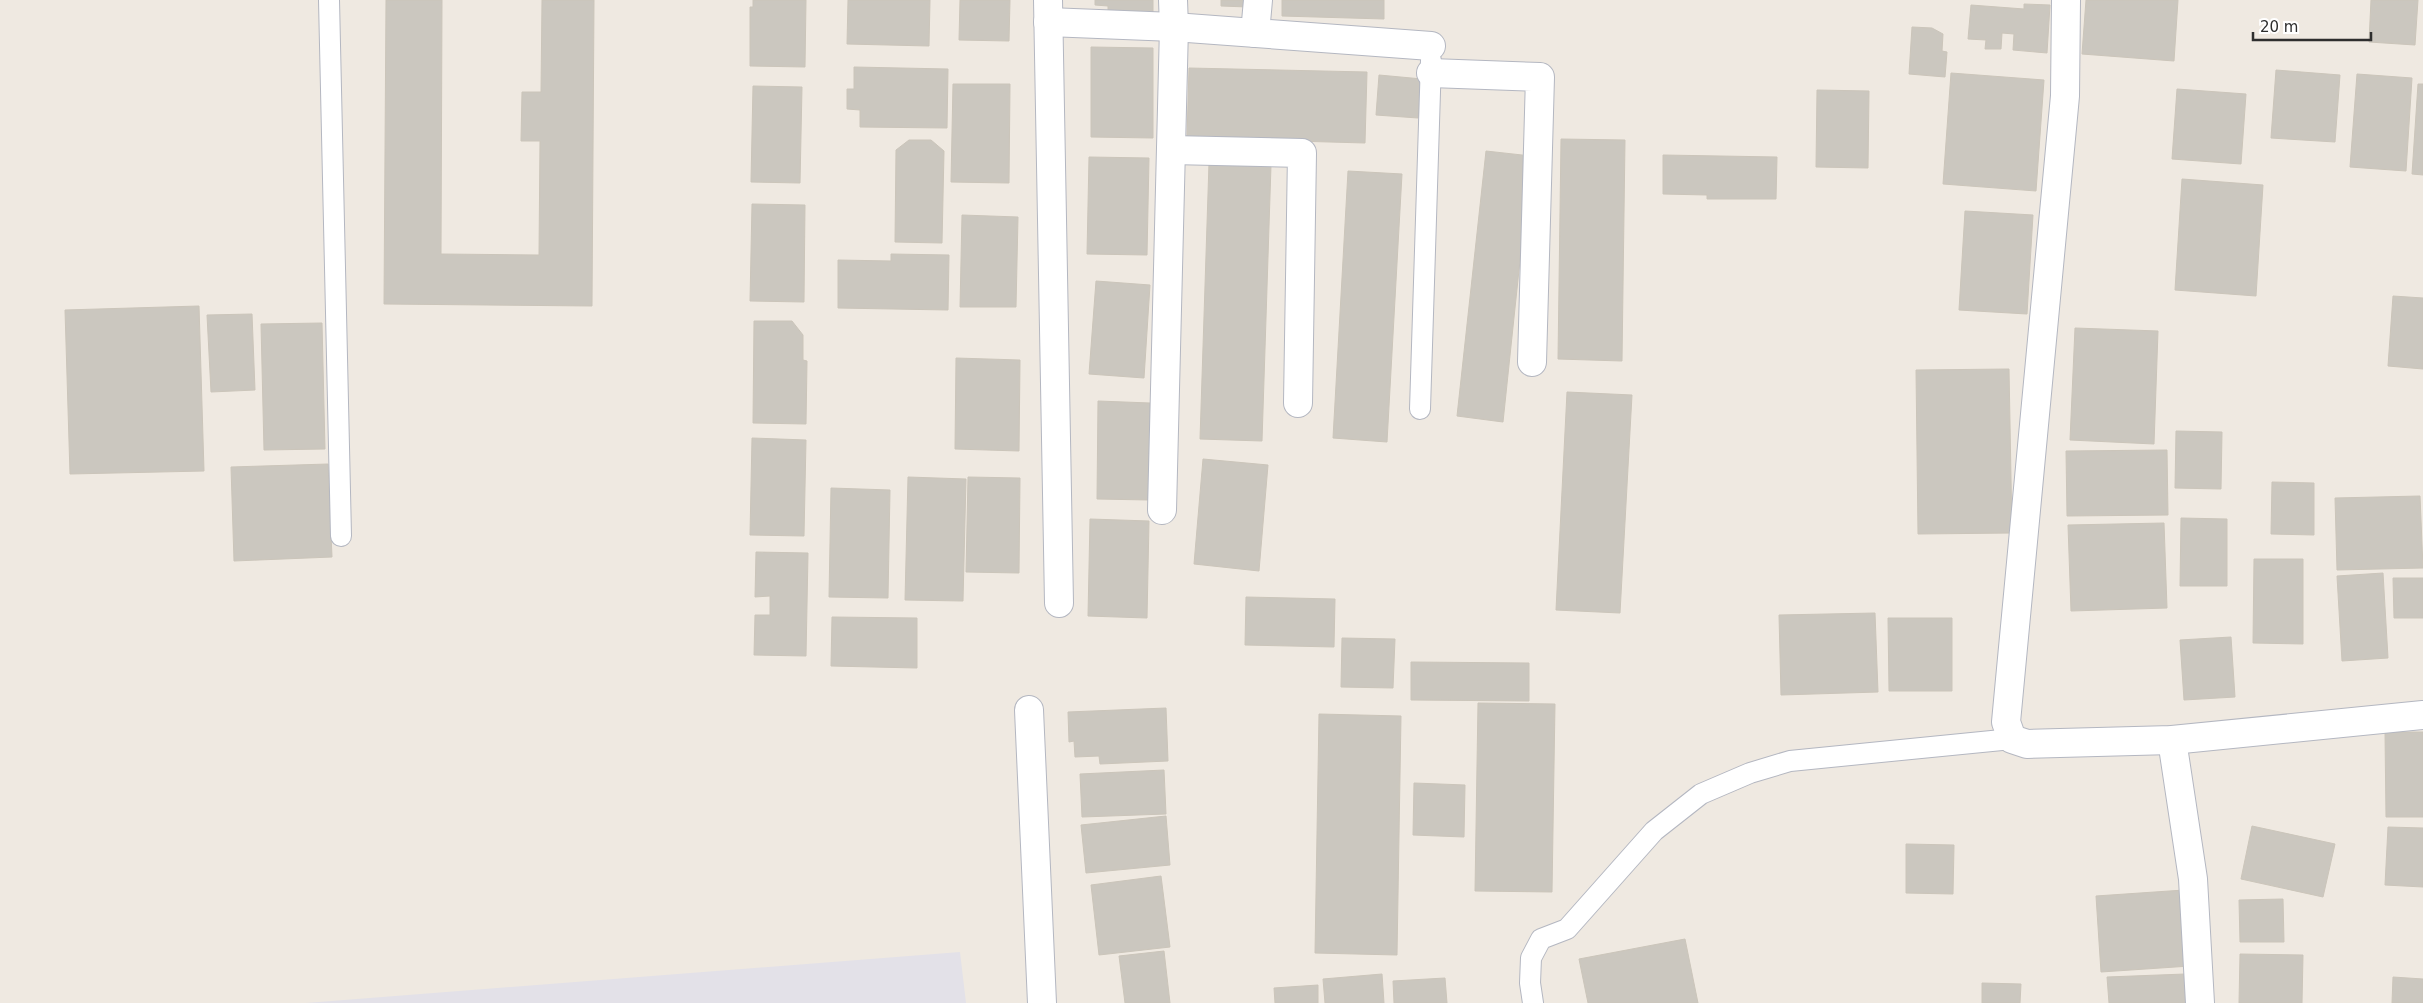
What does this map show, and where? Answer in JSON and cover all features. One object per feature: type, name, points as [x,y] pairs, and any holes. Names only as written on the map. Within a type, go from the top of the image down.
[{"type":"street","points":[[1162,510],[1174,27],[1172,0]]},
{"type":"street","points":[[1255,33],[1258,0]]},
{"type":"street","points":[[2066,0],[2064,106],[2006,722],[2012,739],[2027,744],[2172,740],[2423,715]]},
{"type":"street","points":[[1059,603],[1048,11],[1174,27],[1431,46]]},
{"type":"street","points":[[1431,74],[1540,77],[1532,362]]},
{"type":"street","points":[[1171,150],[1302,153],[1298,404]]},
{"type":"street","points":[[1029,710],[1042,1003]]},
{"type":"street","points":[[2172,740],[2193,879],[2200,1003]]},
{"type":"lane","points":[[329,0],[341,536]]},
{"type":"lane","points":[[1420,409],[1431,46]]},
{"type":"lane","points":[[1533,1003],[1530,982],[1531,958],[1541,940],[1567,929],[1654,831],[1701,794],[1750,773],[1790,761],[2012,739]]},
{"type":"shaded area","points":[[960,952],[966,1003],[306,1003]]},
{"type":"building","points":[[386,0],[442,0],[441,254],[539,255],[540,141],[521,141],[522,92],[541,92],[542,0],[594,0],[592,306],[384,304]]},
{"type":"building","points":[[753,0],[806,0],[805,67],[750,66],[750,7],[753,7]]},
{"type":"building","points":[[848,0],[930,0],[929,46],[847,44]]},
{"type":"building","points":[[960,0],[1010,0],[1009,41],[959,40]]},
{"type":"building","points":[[1095,0],[1153,0],[1153,14],[1108,12],[1108,6],[1095,5]]},
{"type":"building","points":[[1221,0],[1248,0],[1248,7],[1221,6]]},
{"type":"building","points":[[1282,0],[1384,0],[1384,19],[1282,16]]},
{"type":"building","points":[[2086,0],[2178,0],[2174,61],[2082,54]]},
{"type":"building","points":[[2371,0],[2418,0],[2415,45],[2369,42]]},
{"type":"building","points":[[2024,4],[2050,5],[2047,53],[2013,50],[2014,34],[2002,33],[2001,49],[1985,49],[1986,40],[1968,39],[1971,5],[2024,9]]},
{"type":"building","points":[[1912,27],[1932,28],[1943,34],[1942,51],[1947,52],[1945,77],[1909,74]]},
{"type":"building","points":[[1091,47],[1153,48],[1153,138],[1091,137]]},
{"type":"building","points":[[854,67],[948,69],[947,128],[860,127],[860,110],[847,109],[847,89],[854,89]]},
{"type":"building","points":[[1189,68],[1367,72],[1365,143],[1187,138]]},
{"type":"building","points":[[2276,70],[2340,75],[2335,142],[2271,138]]},
{"type":"building","points":[[1951,73],[2044,80],[2036,191],[1943,184]]},
{"type":"building","points":[[2357,74],[2412,78],[2406,171],[2350,167]]},
{"type":"building","points":[[1379,75],[1422,79],[1418,118],[1376,115]]},
{"type":"building","points":[[953,84],[1010,84],[1009,183],[951,182]]},
{"type":"building","points":[[2418,84],[2423,84],[2423,175],[2412,174]]},
{"type":"building","points":[[753,86],[802,87],[800,183],[751,182]]},
{"type":"building","points":[[2177,89],[2246,94],[2241,164],[2172,159]]},
{"type":"building","points":[[1817,90],[1869,91],[1868,168],[1816,167]]},
{"type":"building","points":[[1561,139],[1625,140],[1622,361],[1558,359]]},
{"type":"building","points":[[909,140],[931,140],[944,151],[942,243],[895,242],[896,150]]},
{"type":"building","points":[[1486,151],[1531,156],[1503,422],[1457,416]]},
{"type":"building","points":[[1663,155],[1777,157],[1776,199],[1707,199],[1707,195],[1663,194]]},
{"type":"building","points":[[1089,157],[1149,158],[1147,255],[1087,254]]},
{"type":"building","points":[[1209,163],[1271,165],[1262,441],[1200,439]]},
{"type":"building","points":[[1348,171],[1402,174],[1387,442],[1333,438]]},
{"type":"building","points":[[2182,179],[2263,185],[2256,296],[2175,290]]},
{"type":"building","points":[[752,204],[805,205],[804,302],[750,301]]},
{"type":"building","points":[[1965,211],[2033,215],[2027,314],[1959,310]]},
{"type":"building","points":[[962,215],[1018,217],[1016,307],[960,307]]},
{"type":"building","points":[[891,254],[949,255],[948,310],[838,308],[838,260],[891,261]]},
{"type":"building","points":[[1096,281],[1150,285],[1144,378],[1089,374]]},
{"type":"building","points":[[2393,296],[2423,298],[2423,369],[2388,366]]},
{"type":"building","points":[[199,306],[204,471],[70,474],[65,310]]},
{"type":"building","points":[[252,314],[255,390],[211,392],[207,315]]},
{"type":"building","points":[[754,321],[792,321],[803,335],[803,360],[807,361],[806,424],[753,423]]},
{"type":"building","points":[[322,323],[325,449],[264,450],[261,324]]},
{"type":"building","points":[[2075,328],[2158,331],[2154,444],[2070,440]]},
{"type":"building","points":[[956,358],[1020,360],[1019,451],[955,449]]},
{"type":"building","points":[[2009,369],[2012,533],[1918,534],[1916,370]]},
{"type":"building","points":[[1567,392],[1632,395],[1620,613],[1556,610]]},
{"type":"building","points":[[1098,401],[1150,403],[1149,500],[1097,499]]},
{"type":"building","points":[[2176,431],[2222,432],[2221,489],[2175,488]]},
{"type":"building","points":[[752,438],[806,440],[804,536],[750,535]]},
{"type":"building","points":[[2167,450],[2168,515],[2067,516],[2066,451]]},
{"type":"building","points":[[1203,459],[1268,465],[1259,571],[1194,564]]},
{"type":"building","points":[[328,464],[332,557],[234,561],[231,467]]},
{"type":"building","points":[[908,477],[966,479],[963,601],[905,600]]},
{"type":"building","points":[[968,477],[1020,478],[1019,573],[966,572]]},
{"type":"building","points":[[2272,482],[2314,483],[2314,535],[2271,534]]},
{"type":"building","points":[[831,488],[890,490],[888,598],[829,597]]},
{"type":"building","points":[[2420,496],[2423,568],[2337,570],[2335,498]]},
{"type":"building","points":[[2181,518],[2227,519],[2227,586],[2180,586]]},
{"type":"building","points":[[1090,519],[1149,521],[1147,618],[1088,616]]},
{"type":"building","points":[[2164,523],[2167,608],[2071,611],[2068,525]]},
{"type":"building","points":[[756,552],[808,553],[806,656],[754,655],[755,615],[770,615],[770,596],[755,597]]},
{"type":"building","points":[[2254,559],[2303,559],[2303,644],[2253,643]]},
{"type":"building","points":[[2383,573],[2388,658],[2342,661],[2337,576]]},
{"type":"building","points":[[2393,578],[2423,578],[2423,618],[2394,618]]},
{"type":"building","points":[[1246,597],[1335,599],[1334,647],[1245,645]]},
{"type":"building","points":[[1875,613],[1878,692],[1781,695],[1779,615]]},
{"type":"building","points":[[832,617],[917,618],[917,668],[831,666]]},
{"type":"building","points":[[1888,618],[1952,618],[1952,691],[1889,691]]},
{"type":"building","points":[[2231,637],[2235,697],[2184,700],[2180,640]]},
{"type":"building","points":[[1342,638],[1395,639],[1393,688],[1341,687]]},
{"type":"building","points":[[1411,662],[1529,663],[1529,701],[1411,700]]},
{"type":"building","points":[[1478,703],[1555,704],[1552,892],[1475,891]]},
{"type":"building","points":[[1166,708],[1168,761],[1100,764],[1099,756],[1075,757],[1074,741],[1069,742],[1068,712]]},
{"type":"building","points":[[1319,714],[1401,716],[1397,955],[1315,953]]},
{"type":"building","points":[[2385,732],[2423,732],[2423,817],[2386,817]]},
{"type":"building","points":[[1164,770],[1166,814],[1082,817],[1080,774]]},
{"type":"building","points":[[1414,783],[1465,785],[1464,837],[1413,835]]},
{"type":"building","points":[[1166,816],[1170,865],[1086,873],[1081,825]]},
{"type":"building","points":[[2252,826],[2335,844],[2323,897],[2241,879]]},
{"type":"building","points":[[2388,827],[2423,828],[2423,887],[2385,885]]},
{"type":"building","points":[[1906,844],[1954,845],[1953,894],[1906,893]]},
{"type":"building","points":[[1161,876],[1170,947],[1099,955],[1091,885]]},
{"type":"building","points":[[2184,890],[2190,966],[2101,972],[2096,896]]},
{"type":"building","points":[[2283,899],[2284,942],[2240,942],[2239,900]]},
{"type":"building","points":[[1685,939],[1698,1003],[1588,1003],[1579,959]]},
{"type":"building","points":[[1164,951],[1170,1003],[1125,1003],[1119,956]]},
{"type":"building","points":[[2240,954],[2303,955],[2302,1003],[2239,1003]]},
{"type":"building","points":[[1382,974],[1384,1003],[1325,1003],[1323,979]]},
{"type":"building","points":[[2185,974],[2186,1003],[2109,1003],[2107,977]]},
{"type":"building","points":[[2393,977],[2423,979],[2423,1003],[2392,1003]]},
{"type":"building","points":[[1445,978],[1447,1003],[1394,1003],[1393,981]]},
{"type":"building","points":[[1982,983],[2021,984],[2020,1003],[1982,1003]]},
{"type":"building","points":[[1318,985],[1318,1003],[1275,1003],[1274,988]]}]
